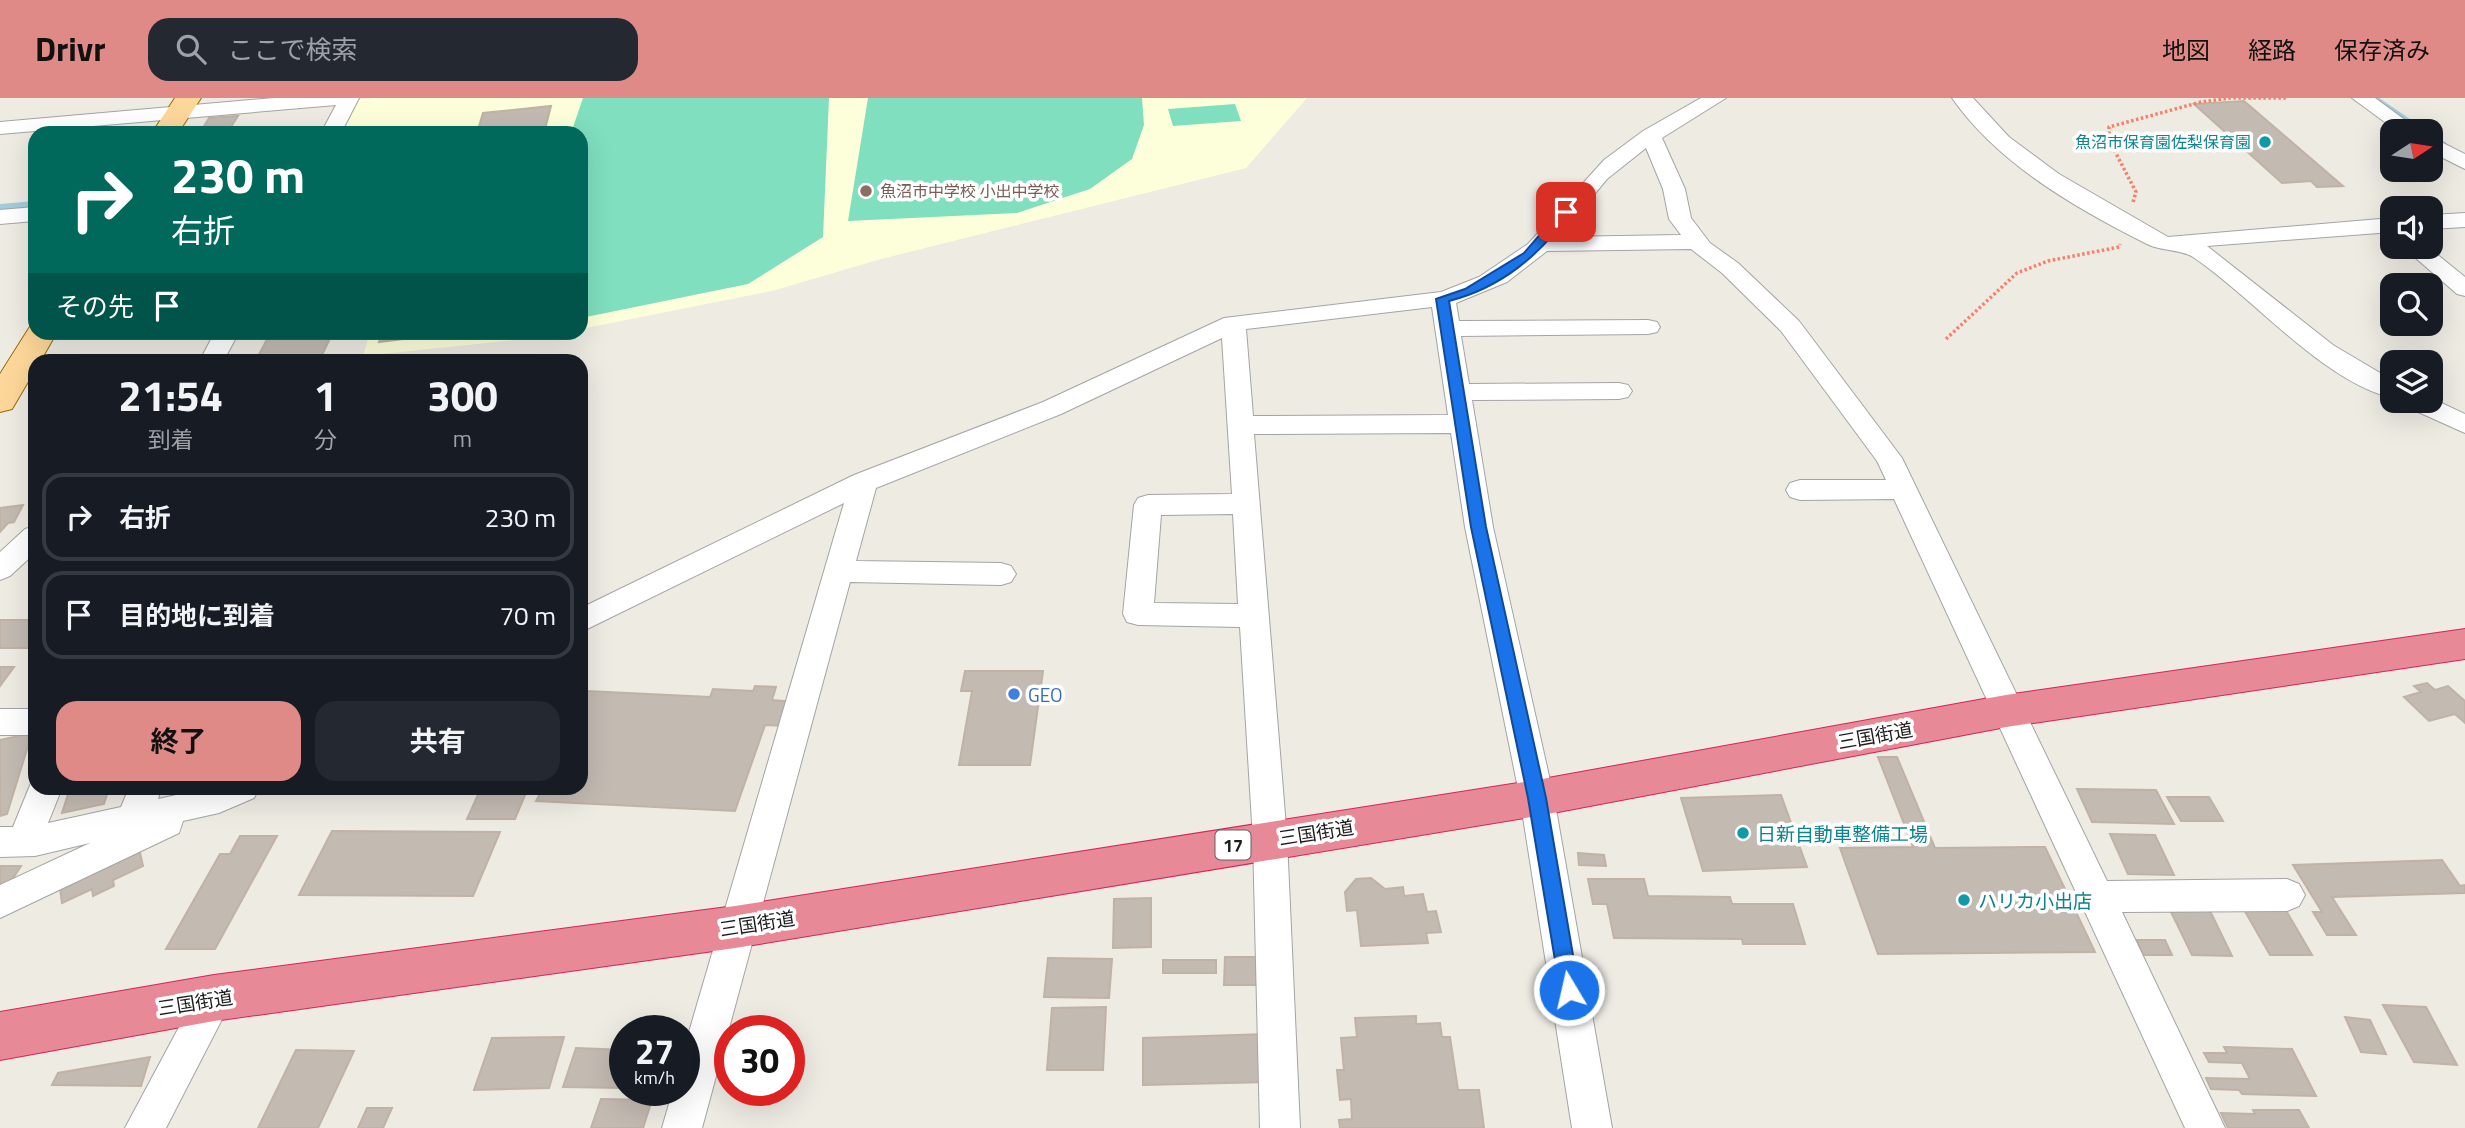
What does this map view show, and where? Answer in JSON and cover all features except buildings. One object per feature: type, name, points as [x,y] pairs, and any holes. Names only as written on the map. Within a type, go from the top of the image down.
[{"type":"highway","name":"三国街道","points":[[0,1035],[214,998],[735,927],[1537,798],[2006,711],[2465,645]]},
{"type":"main road","points":[[0,401],[28,355]]},
{"type":"street","points":[[0,128],[177,115],[342,98]]},
{"type":"street","points":[[335,126],[349,98]]},
{"type":"street","points":[[588,618],[864,482],[1052,408],[1233,323],[1443,299],[1469,292],[1498,277],[1528,256],[1579,195],[1611,165],[1650,135],[1716,98]]},
{"type":"street","points":[[1962,98],[2002,141],[2051,179],[2127,225],[2161,242],[2198,250],[2323,350],[2380,384]]},
{"type":"street","points":[[2362,98],[2393,119]]},
{"type":"street","points":[[1650,135],[1674,189],[1680,219],[1697,242],[1730,268],[1790,326],[1889,458],[2006,711],[2205,1128]]},
{"type":"street","points":[[2443,150],[2462,160]]},
{"type":"street","points":[[0,217],[28,215]]},
{"type":"street","points":[[2443,221],[2465,219]]},
{"type":"street","points":[[2161,242],[2380,227]]},
{"type":"street","points":[[1539,244],[1697,242]]},
{"type":"street","points":[[2429,259],[2465,289]]},
{"type":"street","points":[[1443,299],[1479,527],[1537,798],[1592,1128]]},
{"type":"street","points":[[1233,323],[1270,839],[1280,1128]]},
{"type":"street","points":[[1447,329],[1648,327]]},
{"type":"street","points":[[1457,392],[1619,391]]},
{"type":"street","points":[[2442,413],[2465,424]]},
{"type":"street","points":[[1240,425],[1462,424]]},
{"type":"street","points":[[682,1128],[735,927],[792,739],[864,482]]},
{"type":"street","points":[[1800,490],[1903,489]]},
{"type":"street","points":[[1246,503],[1148,505],[1138,614],[1254,616]]},
{"type":"street","points":[[0,569],[28,543]]},
{"type":"street","points":[[839,572],[1001,574]]},
{"type":"street","points":[[0,722],[28,722]]},
{"type":"street","points":[[12,842],[41,795]]},
{"type":"street","points":[[12,842],[139,803],[212,795]]},
{"type":"street","points":[[0,902],[226,795]]},
{"type":"street","points":[[2095,897],[2287,895]]},
{"type":"street","points":[[145,1128],[214,998]]},
{"type":"path","points":[[2197,98],[2203,103]]},
{"type":"path","points":[[1946,339],[2017,273],[2048,261],[2119,247],[2136,192],[2109,140],[2109,127],[2132,119],[2230,98],[2263,101],[2288,98]]},
{"type":"shaded area","name":"魚沼市中学校 小出中学校","points":[[1307,98],[1246,168],[881,259],[772,291],[588,328],[588,126],[346,126],[359,99]]},
{"type":"shaded area","points":[[368,340],[516,340],[382,354],[364,354]]},
{"type":"green space","points":[[583,98],[829,98],[823,237],[748,284],[588,317],[588,126],[573,126]]},
{"type":"green space","points":[[868,98],[1142,98],[1144,125],[1132,159],[1090,189],[1017,213],[848,221]]},
{"type":"green space","points":[[1235,104],[1241,121],[1173,126],[1168,109]]},
{"type":"waterway","points":[[2374,98],[2405,119]]},
{"type":"waterway","points":[[0,207],[28,205]]},
{"type":"place","name":"魚沼市保育園佐梨保育園","points":[[2265,142]]},
{"type":"place","name":"魚沼市中学校 小出中学校","points":[[866,191]]},
{"type":"place","name":"GEO","points":[[1014,694]]},
{"type":"place","name":"日新自動車整備工場","points":[[1743,833]]},
{"type":"place","name":"ハリカ小出店","points":[[1964,900]]},
{"type":"route","points":[[1566,212],[1528,256],[1498,277],[1469,292],[1443,299],[1479,527],[1537,798],[1569,990]]}]
